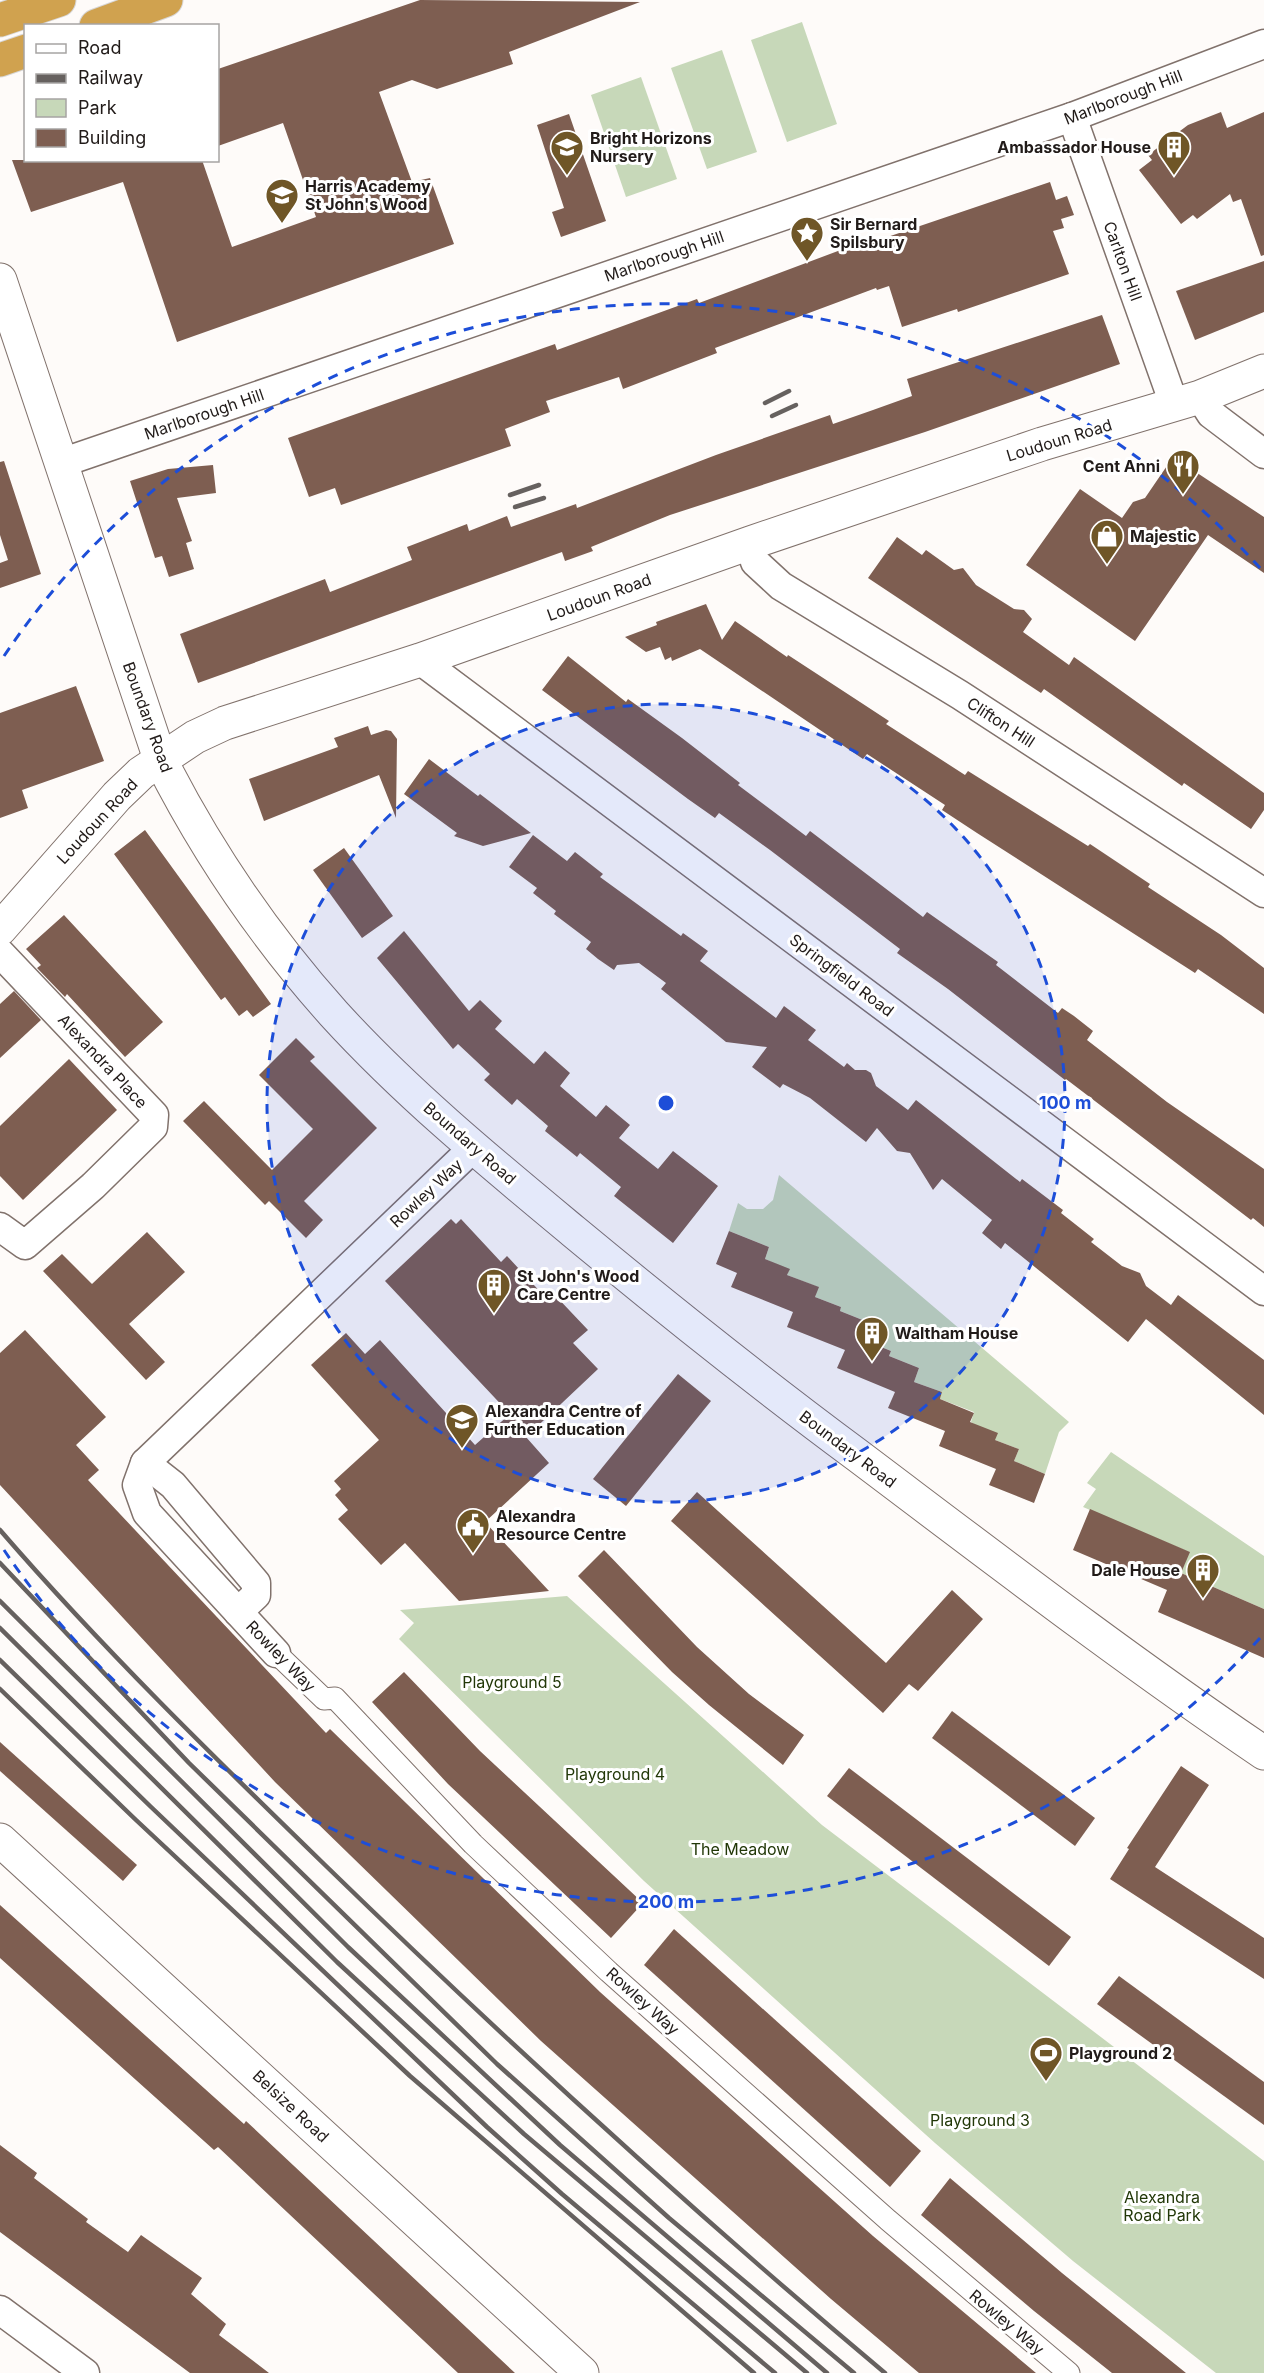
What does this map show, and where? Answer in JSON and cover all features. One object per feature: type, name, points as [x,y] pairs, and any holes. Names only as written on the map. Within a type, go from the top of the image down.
[{"type":"highway","points":[[0,20],[59,0]]},
{"type":"highway","points":[[101,24],[166,0]]},
{"type":"highway","points":[[0,60],[24,52]]},
{"type":"street","name":"Marlborough Hill","points":[[61,463],[1072,117],[1264,44]]},
{"type":"street","name":"Carlton Hill","points":[[1072,117],[1187,400],[1211,414],[1264,454]]},
{"type":"street","name":"Boundary Road","points":[[3,294],[160,759],[180,798],[214,852],[272,938],[305,980],[371,1052],[474,1147],[744,1371],[1035,1589],[1264,1753]]},
{"type":"street","name":"Loudoun Road","points":[[0,929],[117,796],[141,773],[195,737],[225,723],[420,660],[750,543],[1042,444],[1187,400],[1264,371]]},
{"type":"street","name":"Clifton Hill","points":[[750,543],[755,562],[781,586],[960,695],[1264,893]]},
{"type":"street","name":"Springfield Road","points":[[420,660],[1264,1291]]},
{"type":"street","name":"Alexandra Place","points":[[0,953],[154,1115],[155,1120],[153,1127],[93,1186],[25,1245],[0,1227]]},
{"type":"street","name":"Rowley Way","points":[[474,1147],[145,1463],[137,1485],[147,1513],[276,1653],[324,1699],[335,1698],[473,1844],[609,1972],[888,2220],[1069,2373]]},
{"type":"street","name":"Rowley Way","points":[[145,1463],[173,1485],[256,1583],[256,1595],[238,1612]]},
{"type":"street","name":"Belsize Road","points":[[0,1839],[582,2373]]},
{"type":"street","points":[[0,2310],[85,2373]]},
{"type":"green space","points":[[802,22],[837,124],[787,142],[751,40]]},
{"type":"green space","points":[[722,50],[757,152],[707,169],[671,68]]},
{"type":"green space","points":[[641,77],[677,179],[626,197],[591,95]]},
{"type":"green space","points":[[779,1175],[1069,1422],[1059,1432],[1045,1474],[1014,1461],[1019,1449],[995,1440],[971,1422],[974,1412],[940,1399],[942,1392],[914,1382],[919,1368],[889,1356],[891,1351],[869,1342],[875,1325],[840,1311],[841,1307],[815,1297],[818,1287],[787,1275],[789,1270],[765,1259],[769,1247],[729,1231],[738,1203],[747,1209],[763,1209],[773,1200]]},
{"type":"green space","points":[[1111,1452],[1264,1556],[1264,1609],[1181,1573],[1189,1552],[1083,1507],[1096,1489],[1087,1483]]},
{"type":"green space","name":"Alexandra Road Park","points":[[567,1596],[822,1825],[1264,2161],[1264,2373],[1216,2373],[1073,2261],[935,2143],[644,1881],[399,1639],[414,1623],[400,1610]]},
{"type":"building","points":[[420,0],[640,2],[509,52],[513,64],[437,89],[412,80],[379,92],[412,182],[430,178],[454,244],[177,342],[123,182],[31,212],[12,160],[24,160],[24,162],[203,162],[232,247],[316,217],[283,123],[219,146],[219,69]]},
{"type":"building","points":[[1221,112],[1227,128],[1264,112],[1264,255],[1261,256],[1241,199],[1233,202],[1230,194],[1197,219],[1193,215],[1181,224],[1139,170],[1152,160],[1148,155],[1188,125]]},
{"type":"building","points":[[569,114],[606,221],[561,237],[552,212],[564,208],[537,125]]},
{"type":"building","points":[[1050,182],[1056,200],[1067,196],[1074,215],[1061,219],[1064,228],[1053,231],[1069,274],[958,312],[957,309],[902,327],[889,286],[877,290],[876,288],[715,348],[717,353],[623,389],[619,377],[546,401],[550,412],[505,429],[511,446],[341,505],[335,488],[309,497],[288,438],[555,344],[557,350],[697,299],[699,303],[854,245],[855,248]]},
{"type":"building","points":[[1264,261],[1264,312],[1195,340],[1176,291]]},
{"type":"building","points":[[1102,315],[1120,364],[925,432],[670,515],[591,547],[593,551],[565,561],[562,552],[198,683],[180,634],[325,579],[330,592],[412,560],[407,547],[467,524],[469,531],[507,516],[511,527],[576,504],[577,508],[830,415],[833,424],[912,396],[907,379]]},
{"type":"building","points":[[1173,457],[1264,517],[1264,573],[1208,535],[1135,641],[1026,565],[1080,489],[1122,518],[1133,502],[1145,498]]},
{"type":"building","points":[[4,461],[41,574],[0,588],[0,563],[8,560],[0,535],[0,462]]},
{"type":"building","points":[[213,465],[216,493],[177,498],[192,541],[186,543],[194,569],[169,577],[162,556],[155,558],[130,481],[168,469]]},
{"type":"building","points":[[897,537],[922,555],[926,550],[954,570],[963,568],[976,585],[1014,609],[1024,610],[1032,619],[1023,632],[1069,665],[1074,657],[1264,793],[1264,810],[1251,829],[1184,783],[1182,786],[1044,689],[1041,693],[868,578]]},
{"type":"building","points":[[706,604],[722,640],[735,621],[787,657],[788,655],[889,721],[886,724],[965,775],[968,771],[1088,846],[1090,844],[1150,884],[1148,887],[1221,935],[1264,968],[1264,1014],[1198,969],[1195,973],[977,833],[942,810],[945,805],[867,754],[863,759],[700,649],[672,661],[671,657],[665,660],[660,647],[646,652],[625,637],[657,625],[656,622]]},
{"type":"building","points":[[568,656],[626,702],[628,699],[682,738],[740,783],[738,785],[806,836],[810,831],[923,917],[927,912],[998,962],[996,965],[1058,1013],[1062,1008],[1074,1016],[1093,1031],[1087,1040],[1167,1102],[1264,1169],[1264,1227],[1253,1218],[1251,1220],[948,989],[897,953],[900,949],[770,850],[719,813],[715,818],[542,690]]},
{"type":"building","points":[[76,686],[104,761],[22,790],[28,808],[0,818],[0,713]]},
{"type":"building","points":[[368,726],[371,735],[386,730],[391,731],[397,739],[396,818],[379,775],[264,821],[249,779],[338,747],[334,738]]},
{"type":"building","points":[[429,759],[531,833],[483,846],[454,836],[457,833],[404,794]]},
{"type":"building","points":[[145,830],[271,1004],[253,1017],[247,1010],[239,1016],[225,997],[221,1000],[114,854]]},
{"type":"building","points":[[533,835],[567,861],[575,852],[603,874],[600,877],[681,936],[683,933],[708,951],[700,961],[776,1018],[784,1006],[816,1030],[808,1040],[844,1067],[847,1063],[855,1070],[866,1070],[871,1073],[876,1086],[908,1110],[916,1100],[1020,1182],[1022,1179],[1063,1210],[1061,1213],[1094,1239],[1091,1242],[1122,1266],[1140,1273],[1146,1286],[1171,1305],[1178,1295],[1264,1360],[1264,1415],[1146,1319],[1128,1342],[1005,1243],[1001,1249],[982,1233],[992,1220],[942,1179],[933,1190],[910,1153],[897,1151],[877,1128],[866,1142],[810,1098],[783,1084],[780,1088],[752,1067],[767,1047],[726,1042],[661,989],[666,983],[639,963],[617,965],[614,970],[598,959],[586,949],[591,942],[554,914],[556,911],[533,893],[537,888],[509,867]]},
{"type":"building","points":[[344,848],[393,916],[362,938],[313,870]]},
{"type":"building","points":[[64,915],[163,1022],[125,1057],[67,994],[65,997],[37,968],[41,965],[26,949]]},
{"type":"building","points":[[404,931],[469,1011],[480,1000],[502,1021],[495,1029],[534,1064],[545,1051],[570,1073],[560,1086],[596,1117],[606,1105],[630,1125],[619,1138],[658,1169],[673,1151],[718,1186],[673,1243],[614,1196],[621,1187],[580,1153],[577,1157],[545,1131],[548,1126],[517,1099],[512,1105],[484,1080],[490,1074],[458,1044],[453,1049],[377,958]]},
{"type":"building","points":[[14,991],[41,1020],[0,1058],[0,1004]]},
{"type":"building","points":[[296,1038],[315,1057],[310,1061],[377,1128],[304,1201],[323,1220],[306,1238],[269,1201],[265,1205],[183,1121],[204,1101],[272,1170],[313,1129],[259,1075]]},
{"type":"building","points":[[69,1059],[117,1110],[23,1200],[0,1176],[0,1126]]},
{"type":"building","points":[[451,1219],[456,1224],[461,1219],[501,1262],[507,1256],[546,1298],[552,1292],[588,1330],[573,1343],[598,1369],[526,1437],[549,1463],[485,1522],[549,1591],[459,1601],[405,1543],[381,1565],[338,1519],[348,1510],[335,1495],[341,1489],[334,1481],[379,1440],[311,1365],[346,1333],[365,1354],[380,1340],[475,1445],[510,1414],[385,1281]]},
{"type":"building","name":"Waltham House","points":[[729,1231],[769,1247],[765,1259],[790,1269],[787,1275],[819,1287],[815,1297],[841,1307],[840,1311],[875,1325],[869,1342],[891,1351],[889,1356],[919,1368],[914,1382],[942,1392],[940,1399],[974,1413],[970,1422],[998,1433],[995,1440],[1019,1449],[1014,1461],[1045,1474],[1034,1503],[989,1485],[996,1469],[939,1446],[945,1431],[888,1408],[895,1392],[837,1368],[845,1350],[787,1327],[793,1312],[731,1287],[737,1273],[716,1264]]},
{"type":"building","points":[[147,1232],[185,1272],[129,1324],[165,1362],[146,1380],[43,1271],[62,1254],[92,1284]]},
{"type":"building","points":[[25,1330],[106,1417],[76,1445],[99,1470],[88,1480],[326,1733],[330,1729],[600,1992],[873,2236],[1036,2373],[919,2373],[831,2299],[541,2041],[275,1782],[0,1485],[0,1353]]},
{"type":"building","points":[[678,1374],[711,1401],[626,1506],[593,1479]]},
{"type":"building","points":[[697,1492],[886,1663],[952,1590],[983,1619],[918,1691],[909,1684],[883,1713],[671,1521]]},
{"type":"building","name":"Dale House","points":[[1090,1509],[1190,1552],[1181,1573],[1264,1609],[1264,1658],[1158,1612],[1167,1590],[1073,1550]]},
{"type":"building","points":[[604,1550],[697,1647],[749,1694],[804,1735],[783,1765],[672,1672],[578,1576]]},
{"type":"building","points":[[404,1672],[480,1751],[643,1903],[611,1938],[448,1784],[372,1702]]},
{"type":"building","points":[[952,1711],[1095,1818],[1075,1846],[932,1738]]},
{"type":"building","points":[[0,1742],[137,1865],[123,1881],[0,1771]]},
{"type":"building","points":[[1181,1766],[1209,1785],[1155,1867],[1264,1938],[1264,1979],[1110,1879],[1129,1849],[1127,1848]]},
{"type":"building","points":[[849,1768],[1071,1937],[1049,1966],[827,1796]]},
{"type":"building","points":[[0,1905],[244,2124],[246,2121],[515,2373],[458,2373],[218,2147],[214,2150],[0,1958]]},
{"type":"building","points":[[674,1929],[921,2151],[890,2187],[644,1965]]},
{"type":"building","points":[[1119,1976],[1264,2082],[1264,2125],[1097,2004]]},
{"type":"building","points":[[0,2145],[37,2173],[34,2178],[88,2219],[86,2222],[128,2252],[141,2235],[202,2278],[191,2294],[226,2324],[219,2335],[269,2373],[190,2373],[0,2232]]},
{"type":"building","points":[[950,2178],[1062,2273],[1186,2373],[1112,2373],[1034,2311],[921,2215]]},
{"type":"railway","points":[[765,403],[789,391]]},
{"type":"railway","points":[[772,416],[796,405]]},
{"type":"railway","points":[[510,495],[539,485]]},
{"type":"railway","points":[[515,507],[544,498]]},
{"type":"railway","points":[[0,1530],[78,1617],[159,1701],[393,1931],[671,2187],[885,2373]]},
{"type":"railway","points":[[0,1563],[189,1763],[497,2064],[669,2218],[854,2373]]},
{"type":"railway","points":[[0,1601],[348,1947],[560,2145],[827,2373]]},
{"type":"railway","points":[[0,1628],[337,1962],[524,2134],[807,2373]]},
{"type":"railway","points":[[0,1660],[487,2127],[562,2194],[775,2373]]},
{"type":"railway","points":[[0,1689],[136,1820],[410,2076],[754,2373]]},
{"type":"place","name":"Bright Horizons Nursery","points":[[567,176]]},
{"type":"place","name":"Ambassador House","points":[[1174,176]]},
{"type":"place","name":"Harris Academy St John's Wood","points":[[282,224]]},
{"type":"place","name":"Sir Bernard Spilsbury","points":[[807,262]]},
{"type":"place","name":"Cent Anni","points":[[1183,495]]},
{"type":"place","name":"Majestic","points":[[1107,565]]},
{"type":"place","name":"St John's Wood Care Centre","points":[[494,1314]]},
{"type":"place","name":"Waltham House","points":[[872,1362]]},
{"type":"place","name":"Alexandra Centre of Further Education","points":[[462,1449]]},
{"type":"place","name":"Alexandra Resource Centre","points":[[473,1554]]},
{"type":"place","name":"Dale House","points":[[1203,1599]]},
{"type":"place","name":"Playground 2","points":[[1046,2082]]},
{"type":"park label","name":"Playground 5","points":[[512,1682]]},
{"type":"park label","name":"Playground 4","points":[[615,1774]]},
{"type":"park label","name":"The Meadow","points":[[740,1849]]},
{"type":"park label","name":"Playground 3","points":[[980,2120]]}]
